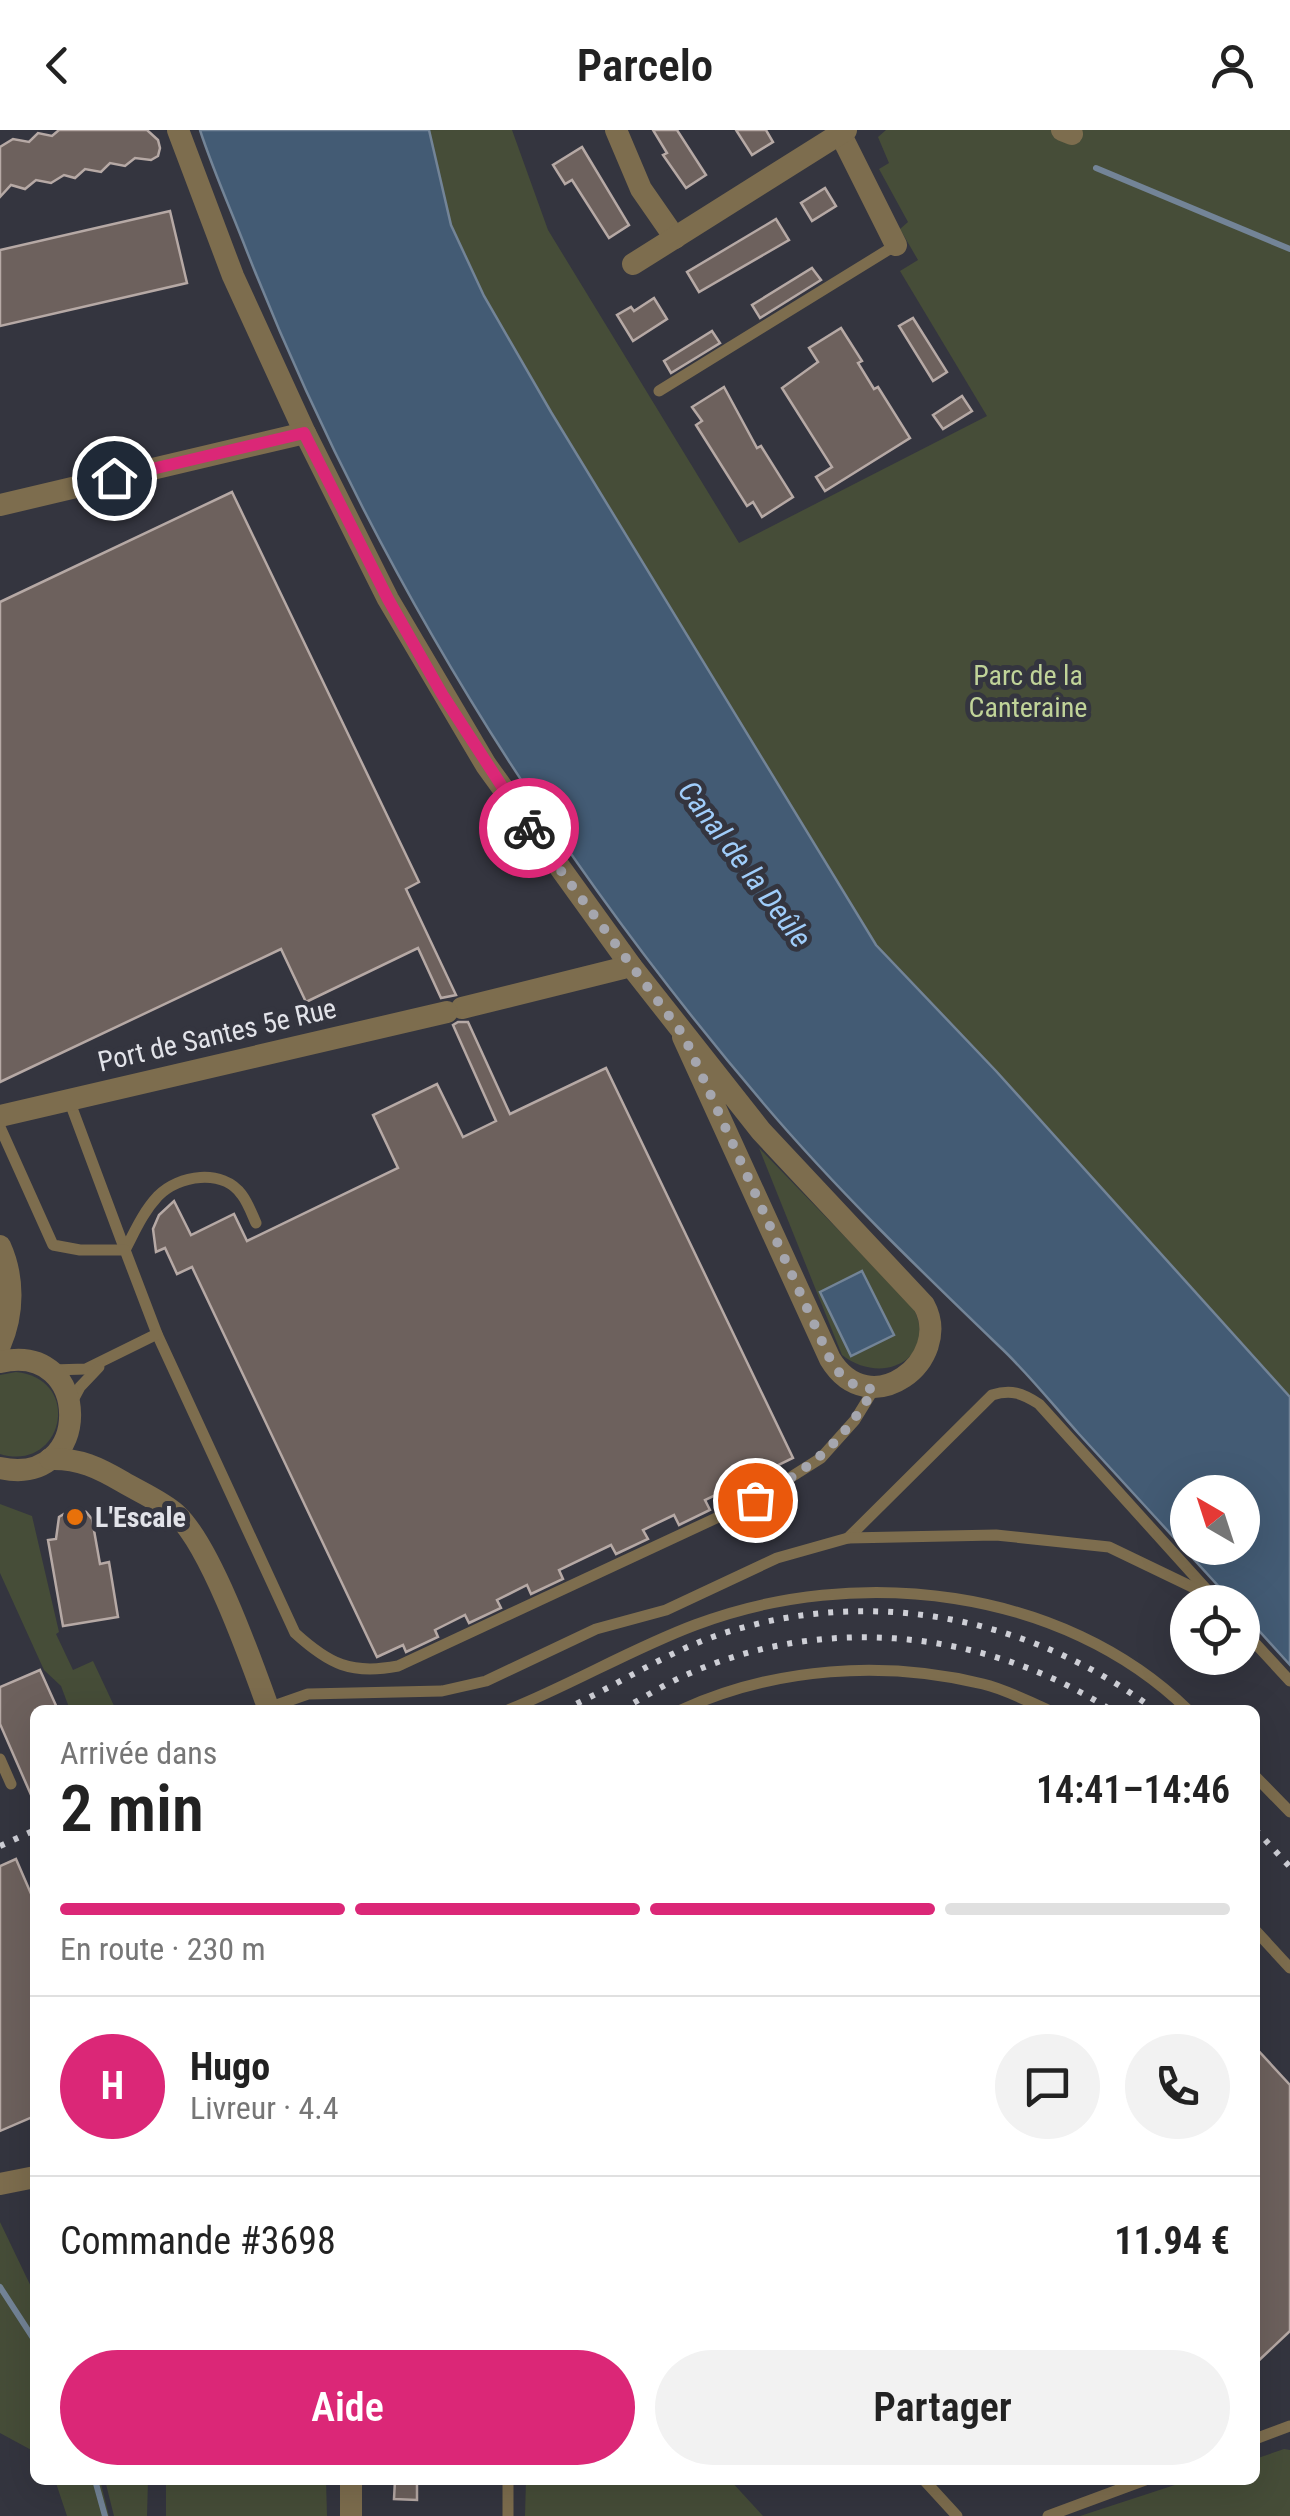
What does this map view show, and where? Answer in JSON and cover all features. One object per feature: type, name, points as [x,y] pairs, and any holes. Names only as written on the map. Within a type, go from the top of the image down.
[{"type":"street","points":[[178,130],[233,276],[304,433],[388,599],[442,694],[552,862],[684,1036],[761,1131],[924,1305],[932,1328],[927,1351],[904,1375],[874,1389],[860,1388],[848,1382],[830,1359],[684,1036]]},
{"type":"street","points":[[616,130],[640,189],[675,238]]},
{"type":"street","points":[[633,264],[844,132],[896,244]]},
{"type":"street","points":[[0,505],[304,433]]},
{"type":"street","name":"Port de Santes 5e Rue","points":[[0,1116],[631,966]]},
{"type":"street","points":[[0,1246],[9,1278],[10,1310],[0,1345]]},
{"type":"street","points":[[10,1310],[20,1336],[42,1366],[63,1385],[71,1415],[92,1458],[110,1475]]},
{"type":"street","points":[[0,1362],[16,1360],[42,1366]]},
{"type":"street","points":[[3,1470],[31,1468],[50,1459],[64,1444],[71,1415]]},
{"type":"street","points":[[50,1459],[82,1461],[167,1507],[185,1524],[215,1579],[267,1705]]},
{"type":"street","points":[[0,2184],[30,2178]]},
{"type":"street","points":[[351,2485],[351,2516]]},
{"type":"lane","points":[[659,391],[896,244]]},
{"type":"lane","points":[[69,1100],[158,1334],[296,1632],[320,1656],[344,1667],[365,1670],[398,1666],[755,1500],[821,1458],[855,1420],[874,1389]]},
{"type":"lane","points":[[0,1127],[53,1244],[80,1250],[125,1250]]},
{"type":"lane","points":[[125,1250],[145,1212],[161,1192],[201,1177],[220,1179],[233,1186],[242,1194],[256,1224]]},
{"type":"lane","points":[[42,1366],[77,1370],[106,1361],[158,1334]]},
{"type":"lane","points":[[71,1415],[80,1387],[106,1361]]},
{"type":"lane","points":[[848,1538],[992,1395],[1022,1393],[1039,1404],[1202,1585]]},
{"type":"lane","points":[[279,1705],[308,1694],[442,1691],[486,1681],[596,1630],[666,1610],[777,1558],[848,1538],[996,1536],[1108,1546],[1186,1585]]},
{"type":"lane","points":[[521,1705],[694,1625],[758,1606],[871,1591],[939,1594],[1055,1624],[1157,1680],[1183,1705]]},
{"type":"lane","points":[[1260,1648],[1290,1681]]},
{"type":"lane","points":[[693,1705],[775,1678],[848,1670],[920,1672],[987,1685],[1036,1705]]},
{"type":"lane","points":[[0,1760],[10,1784]]},
{"type":"lane","points":[[1260,1781],[1290,1812]]},
{"type":"lane","points":[[1260,1935],[1290,1968]]},
{"type":"lane","points":[[1260,2437],[1290,2426]]},
{"type":"lane","points":[[508,2485],[508,2516]]},
{"type":"lane","points":[[929,2485],[957,2516]]},
{"type":"lane","points":[[1048,2516],[1132,2485]]},
{"type":"green space","name":"Parc de la Canteraine","points":[[429,130],[512,130],[548,230],[739,543],[987,416],[900,271],[918,260],[900,229],[908,222],[879,169],[889,163],[878,137],[886,130],[1290,130],[1290,1397],[996,1071],[876,945],[484,296],[451,225]]},
{"type":"green space","points":[[759,1148],[913,1307],[919,1341],[903,1362],[874,1368],[842,1355]]},
{"type":"green space","points":[[16,1372],[37,1378],[51,1390],[57,1406],[57,1423],[51,1438],[39,1450],[22,1456],[0,1454],[0,1375]]},
{"type":"green space","points":[[0,1504],[32,1516],[59,1632],[56,1634],[73,1670],[93,1661],[114,1705],[68,1705],[61,1686],[44,1670],[0,1573]]},
{"type":"green space","points":[[0,2222],[30,2285],[30,2449],[0,2433]]},
{"type":"green space","points":[[1290,2450],[1290,2516],[1080,2516],[1175,2485],[1260,2485],[1260,2457]]},
{"type":"green space","points":[[57,2485],[101,2485],[109,2516],[67,2516]]},
{"type":"green space","points":[[106,2485],[148,2485],[147,2516],[114,2516]]},
{"type":"green space","points":[[166,2485],[326,2485],[327,2516],[166,2516]]},
{"type":"green space","points":[[526,2485],[735,2485],[763,2516],[525,2516]]},
{"type":"water","name":"Canal de la Deûle","points":[[200,130],[429,130],[451,225],[484,296],[876,945],[996,1071],[1290,1397],[1290,1665],[1260,1632],[1260,1585],[1217,1585],[1199,1565],[1260,1565],[1260,1475],[1170,1475],[1170,1533],[1020,1367],[878,1228],[792,1136],[684,1007],[609,907],[537,804],[407,590],[348,479],[246,249]]},
{"type":"water","points":[[862,1271],[894,1335],[851,1356],[820,1292]]},
{"type":"building","points":[[59,130],[147,130],[158,140],[160,148],[158,156],[151,160],[135,158],[125,166],[110,163],[101,172],[85,169],[75,178],[64,175],[51,183],[36,180],[25,189],[11,185],[0,197],[0,147],[13,139],[29,142],[38,133],[52,136]]},
{"type":"building","points":[[653,130],[677,130],[706,175],[686,188],[663,155],[667,153]]},
{"type":"building","points":[[736,130],[766,130],[773,142],[752,155]]},
{"type":"building","points":[[582,147],[629,225],[609,238],[572,180],[565,184],[553,165]]},
{"type":"building","points":[[825,188],[836,206],[812,221],[801,203]]},
{"type":"building","points":[[170,211],[187,283],[0,326],[0,250]]},
{"type":"building","points":[[776,219],[789,240],[699,292],[687,272]]},
{"type":"building","points":[[812,268],[821,280],[760,318],[752,305]]},
{"type":"building","points":[[654,298],[667,319],[633,341],[617,315],[631,307],[634,311]]},
{"type":"building","points":[[913,318],[947,372],[933,381],[899,326]]},
{"type":"building","points":[[841,328],[874,389],[878,387],[910,438],[825,491],[816,477],[832,467],[782,388],[818,362],[809,348]]},
{"type":"building","points":[[712,331],[720,343],[671,373],[664,361]]},
{"type":"building","points":[[724,387],[757,448],[761,446],[793,497],[762,517],[753,502],[747,506],[696,425],[702,421],[692,407]]},
{"type":"building","points":[[962,396],[972,411],[943,429],[933,415]]},
{"type":"building","points":[[232,492],[419,882],[406,889],[456,995],[441,998],[418,948],[306,1002],[281,949],[0,1082],[0,602]]},
{"type":"building","points":[[468,1022],[510,1114],[606,1068],[793,1458],[768,1470],[772,1478],[750,1492],[741,1496],[736,1485],[705,1500],[710,1510],[679,1525],[674,1515],[643,1530],[648,1539],[616,1554],[611,1545],[559,1570],[563,1579],[531,1594],[527,1585],[497,1600],[501,1608],[469,1623],[465,1615],[435,1630],[438,1637],[406,1652],[403,1645],[377,1657],[192,1267],[177,1274],[165,1248],[156,1252],[153,1229],[159,1215],[174,1201],[191,1235],[234,1214],[247,1241],[398,1168],[373,1115],[437,1084],[463,1137],[496,1121],[453,1025]]},
{"type":"building","points":[[72,1509],[86,1512],[92,1519],[100,1564],[109,1562],[118,1617],[63,1626],[48,1540],[56,1539],[59,1517]]},
{"type":"building","points":[[40,1670],[56,1705],[30,1705],[30,1793],[0,1724],[0,1687]]},
{"type":"building","points":[[16,1859],[30,1891],[30,2118],[0,2131],[0,1866]]},
{"type":"building","points":[[1260,2052],[1290,2085],[1290,2331],[1260,2359]]},
{"type":"building","points":[[395,2485],[417,2485],[417,2500],[394,2499]]},
{"type":"waterway","points":[[1096,168],[1290,249]]},
{"type":"waterway","points":[[0,2287],[30,2333]]},
{"type":"waterway","points":[[96,2485],[105,2516]]},
{"type":"railway","points":[[573,1705],[707,1639],[765,1622],[823,1613],[882,1612],[940,1618],[997,1631],[1052,1651],[1105,1677],[1147,1705]]},
{"type":"railway","points":[[630,1705],[679,1678],[741,1655],[849,1637],[904,1639],[958,1647],[1011,1662],[1102,1705]]},
{"type":"railway","points":[[0,1846],[30,1832]]},
{"type":"railway","points":[[1260,1834],[1290,1867]]},
{"type":"way so far","points":[[529,828],[684,1036],[830,1359],[848,1382],[874,1389],[855,1420],[821,1458],[755,1500]]},
{"type":"place","name":"L'Escale","points":[[75,1517]]},
{"type":"route","points":[[114,478],[304,433],[388,599],[442,694],[529,828]]}]
